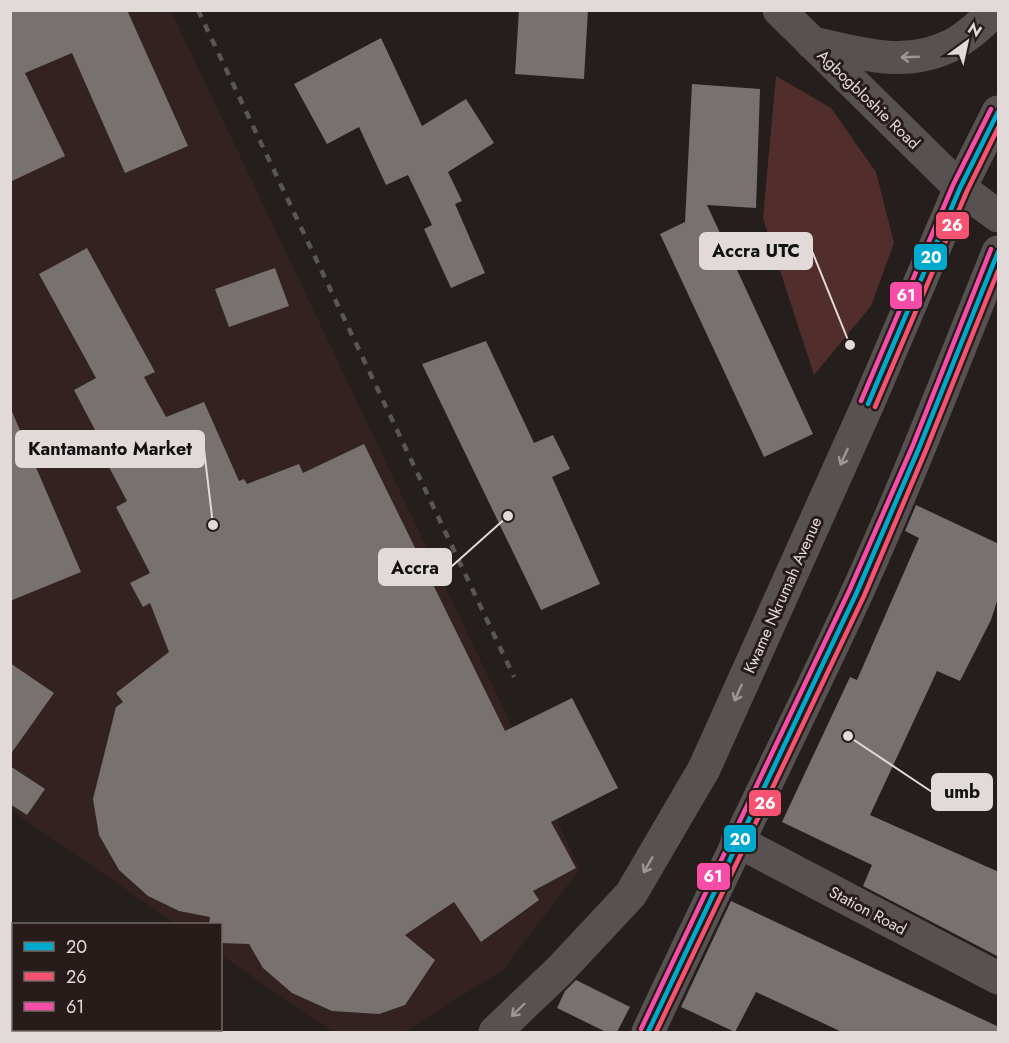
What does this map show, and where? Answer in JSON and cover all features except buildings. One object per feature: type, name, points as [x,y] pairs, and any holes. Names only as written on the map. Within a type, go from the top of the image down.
[{"type":"main road","name":"Agbogbloshie Road","points":[[778,10],[960,188],[999,216]]},
{"type":"main road","points":[[812,43],[875,56],[915,59],[954,44],[996,10]]},
{"type":"main road","name":"Kwame Nkrumah Avenue","points":[[495,1032],[561,970],[631,894],[704,769],[868,404],[960,188],[999,112]]},
{"type":"main road","points":[[648,1032],[736,841],[836,639],[925,435],[999,252]]},
{"type":"main road","name":"Station Road","points":[[736,841],[999,978]]},
{"type":"shaded area","points":[[11,11],[171,11],[580,869],[504,969],[405,1032],[333,1032],[222,956],[222,923],[175,923],[11,810]]},
{"type":"shaded area","points":[[776,76],[831,108],[876,172],[894,243],[871,306],[814,375],[763,218]]},
{"type":"railway","points":[[198,10],[514,677]]},
{"type":"transit line","name":"61","points":[[861,401],[953,185],[991,109]]},
{"type":"transit line","name":"20","points":[[868,404],[960,188],[998,112]]},
{"type":"transit line","name":"26","points":[[875,407],[967,191],[998,128]]},
{"type":"transit line","name":"61","points":[[641,1029],[850,589],[913,445],[991,249]]},
{"type":"transit line","name":"20","points":[[648,1032],[857,592],[919,448],[998,252]]},
{"type":"transit line","name":"26","points":[[656,1032],[864,596],[998,271]]},
{"type":"place","name":"Accra UTC","points":[[850,345]]},
{"type":"place","name":"Accra","points":[[508,516]]},
{"type":"place","name":"Kantamanto Market","points":[[213,525]]},
{"type":"place","name":"umb","points":[[848,736]]}]
